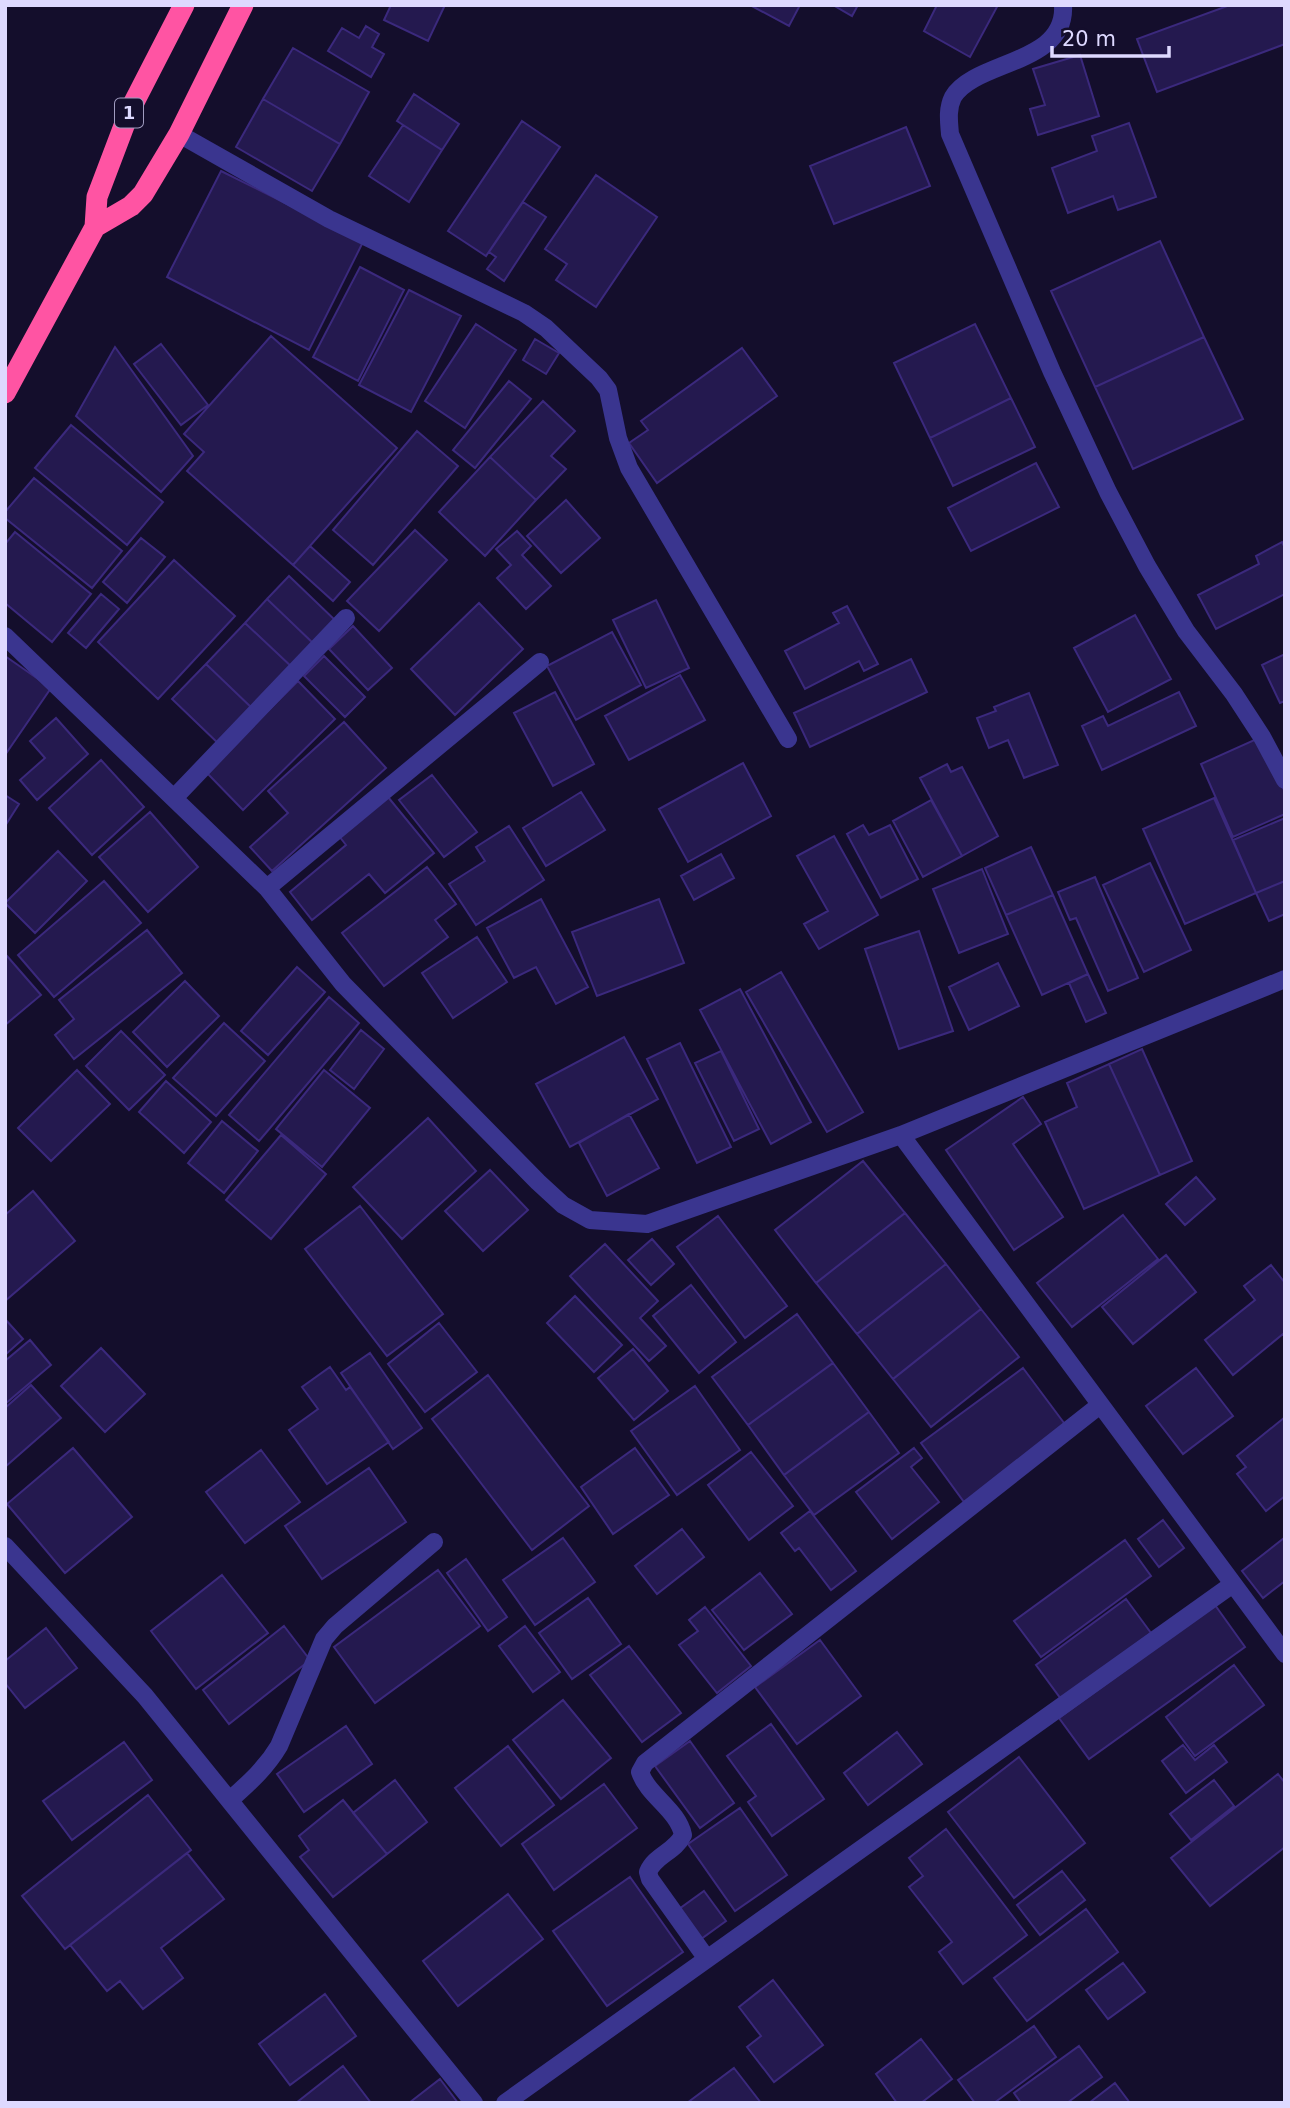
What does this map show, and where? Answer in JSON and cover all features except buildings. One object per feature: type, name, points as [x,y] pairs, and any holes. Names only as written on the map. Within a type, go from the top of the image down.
[{"type":"highway","name":"1","points":[[5,393],[95,227],[97,197],[130,110],[184,5]]},
{"type":"highway","points":[[95,227],[131,206],[143,194],[179,134],[243,5]]},
{"type":"street","points":[[1063,5],[1064,13],[1047,42],[1033,53],[961,88],[952,99],[948,114],[950,134],[1052,372],[1108,492],[1147,566],[1186,631],[1234,694],[1262,737],[1285,780]]},
{"type":"street","points":[[179,134],[329,219],[524,313],[546,328],[599,378],[608,390],[618,438],[629,468],[788,738]]},
{"type":"street","points":[[174,798],[346,618]]},
{"type":"street","points":[[5,636],[267,888],[343,984],[538,1182],[563,1205],[590,1220],[647,1224],[901,1135],[1285,979]]},
{"type":"street","points":[[267,888],[540,662]]},
{"type":"street","points":[[901,1135],[1285,1654]]},
{"type":"street","points":[[707,1959],[650,1879],[648,1872],[652,1862],[680,1842],[682,1836],[677,1821],[644,1783],[640,1772],[645,1763],[1100,1405]]},
{"type":"street","points":[[230,1800],[260,1774],[271,1760],[324,1639],[335,1626],[434,1542]]},
{"type":"street","points":[[5,1546],[145,1696],[474,2103]]},
{"type":"street","points":[[505,2103],[1233,1584]]}]
